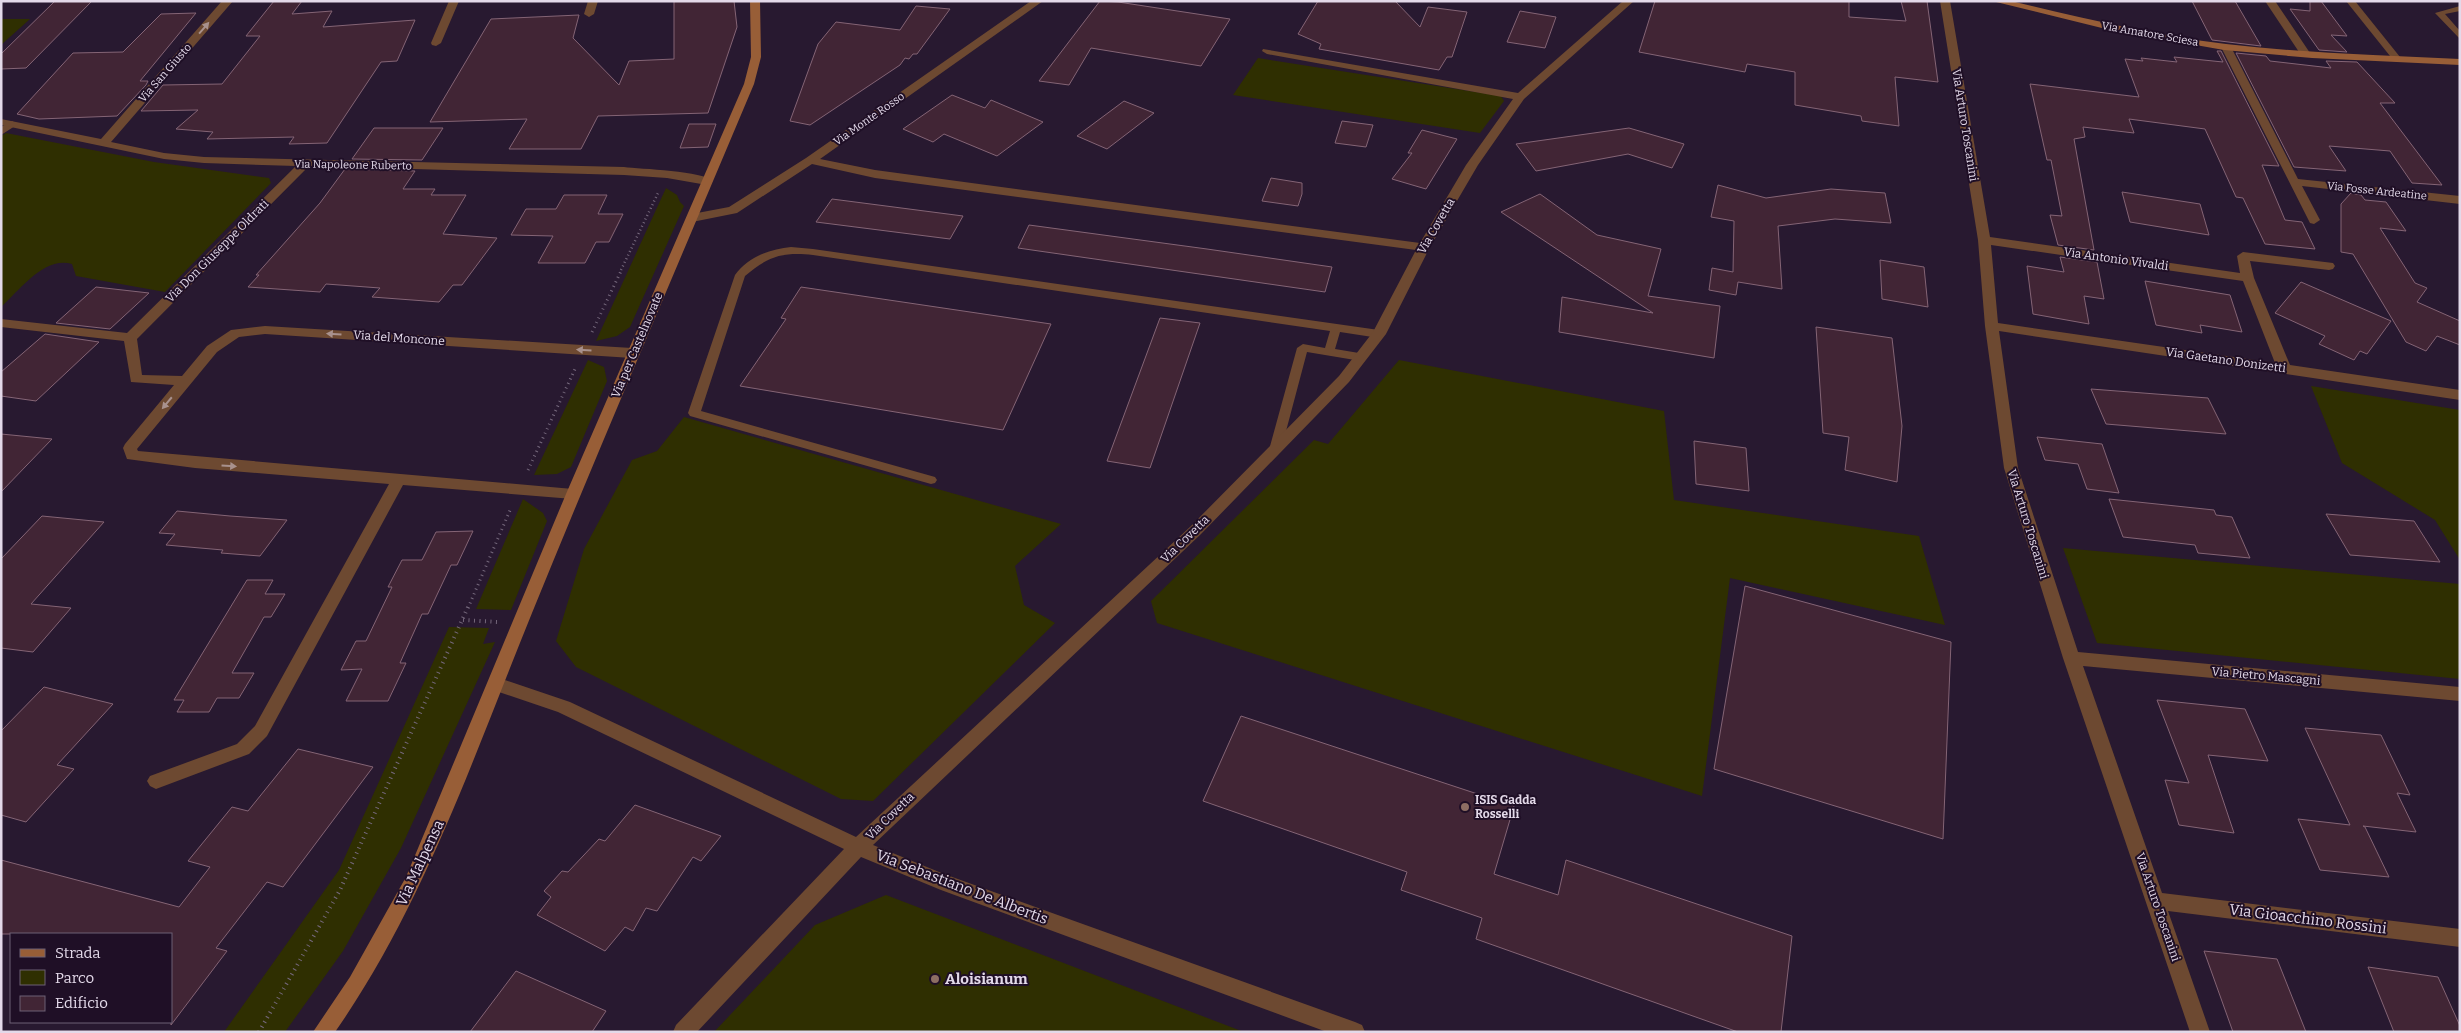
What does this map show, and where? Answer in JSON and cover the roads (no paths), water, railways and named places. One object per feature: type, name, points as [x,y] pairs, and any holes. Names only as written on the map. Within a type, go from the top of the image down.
[{"type":"street","name":"Via San Giusto","points":[[103,144],[228,1]]},
{"type":"street","points":[[436,43],[454,1]]},
{"type":"street","points":[[589,14],[593,1]]},
{"type":"street","name":"Via per Castelnovate","points":[[496,684],[632,353],[749,84],[756,57],[755,1]]},
{"type":"street","name":"Via Monte Rosso","points":[[692,218],[733,210],[810,160],[1038,1]]},
{"type":"street","name":"Via Covetta","points":[[683,1032],[858,847],[1196,530],[1344,380],[1379,334],[1424,247],[1472,165],[1520,97],[1629,1]]},
{"type":"street","name":"Via Arturo Toscanini","points":[[1945,1],[1984,240],[1992,326],[2011,468],[2030,533],[2199,1030]]},
{"type":"street","name":"Via Amatore Sciesa","points":[[1996,1],[2149,36],[2226,47],[2460,62]]},
{"type":"street","points":[[2270,1],[2305,53]]},
{"type":"street","points":[[2226,47],[2314,220]]},
{"type":"street","points":[[1267,51],[1520,97]]},
{"type":"street","name":"Via Napoleone Ruberto","points":[[7,123],[164,156],[305,164],[624,171],[667,174],[707,181]]},
{"type":"street","points":[[810,160],[875,174],[1112,204],[1424,247]]},
{"type":"street","name":"Via Don Giuseppe Oldrati","points":[[130,338],[305,164]]},
{"type":"street","name":"Via Fosse Ardeatine","points":[[2294,182],[2460,200]]},
{"type":"street","name":"Via Antonio Vivaldi","points":[[1984,240],[2248,278]]},
{"type":"street","points":[[2284,368],[2248,278],[2243,256],[2329,266]]},
{"type":"street","points":[[1,323],[110,334],[130,338],[136,379],[185,381]]},
{"type":"street","name":"Via Gaetano Donizetti","points":[[1992,326],[2460,395]]},
{"type":"street","name":"Via del Moncone","points":[[573,494],[195,463],[132,455],[130,448],[212,349],[236,333],[253,330],[632,353]]},
{"type":"street","points":[[156,781],[244,749],[261,731],[399,479]]},
{"type":"street","name":"Via Pietro Mascagni","points":[[2072,658],[2460,694]]},
{"type":"street","name":"Via Sebastiano De Albertis","points":[[496,684],[564,707],[858,847],[941,881],[1355,1032]]},
{"type":"street","name":"Via Malpensa","points":[[323,1032],[357,984],[413,882],[496,684]]},
{"type":"street","name":"Via Gioacchino Rossini","points":[[2156,901],[2460,938]]},
{"type":"lane","points":[[2350,1],[2397,59]]},
{"type":"lane","points":[[2457,1],[2460,7],[2439,13],[2460,36]]},
{"type":"lane","points":[[1,132],[7,123]]},
{"type":"lane","points":[[931,480],[694,413],[740,275],[754,261],[769,254],[793,250],[1379,334]]},
{"type":"lane","points":[[1329,352],[1336,328]]},
{"type":"lane","points":[[1275,450],[1303,348],[1361,357]]},
{"type":"place","name":"ISIS Gadda Rosselli","points":[[1465,807]]},
{"type":"place","name":"Aloisianum","points":[[935,979]]}]
